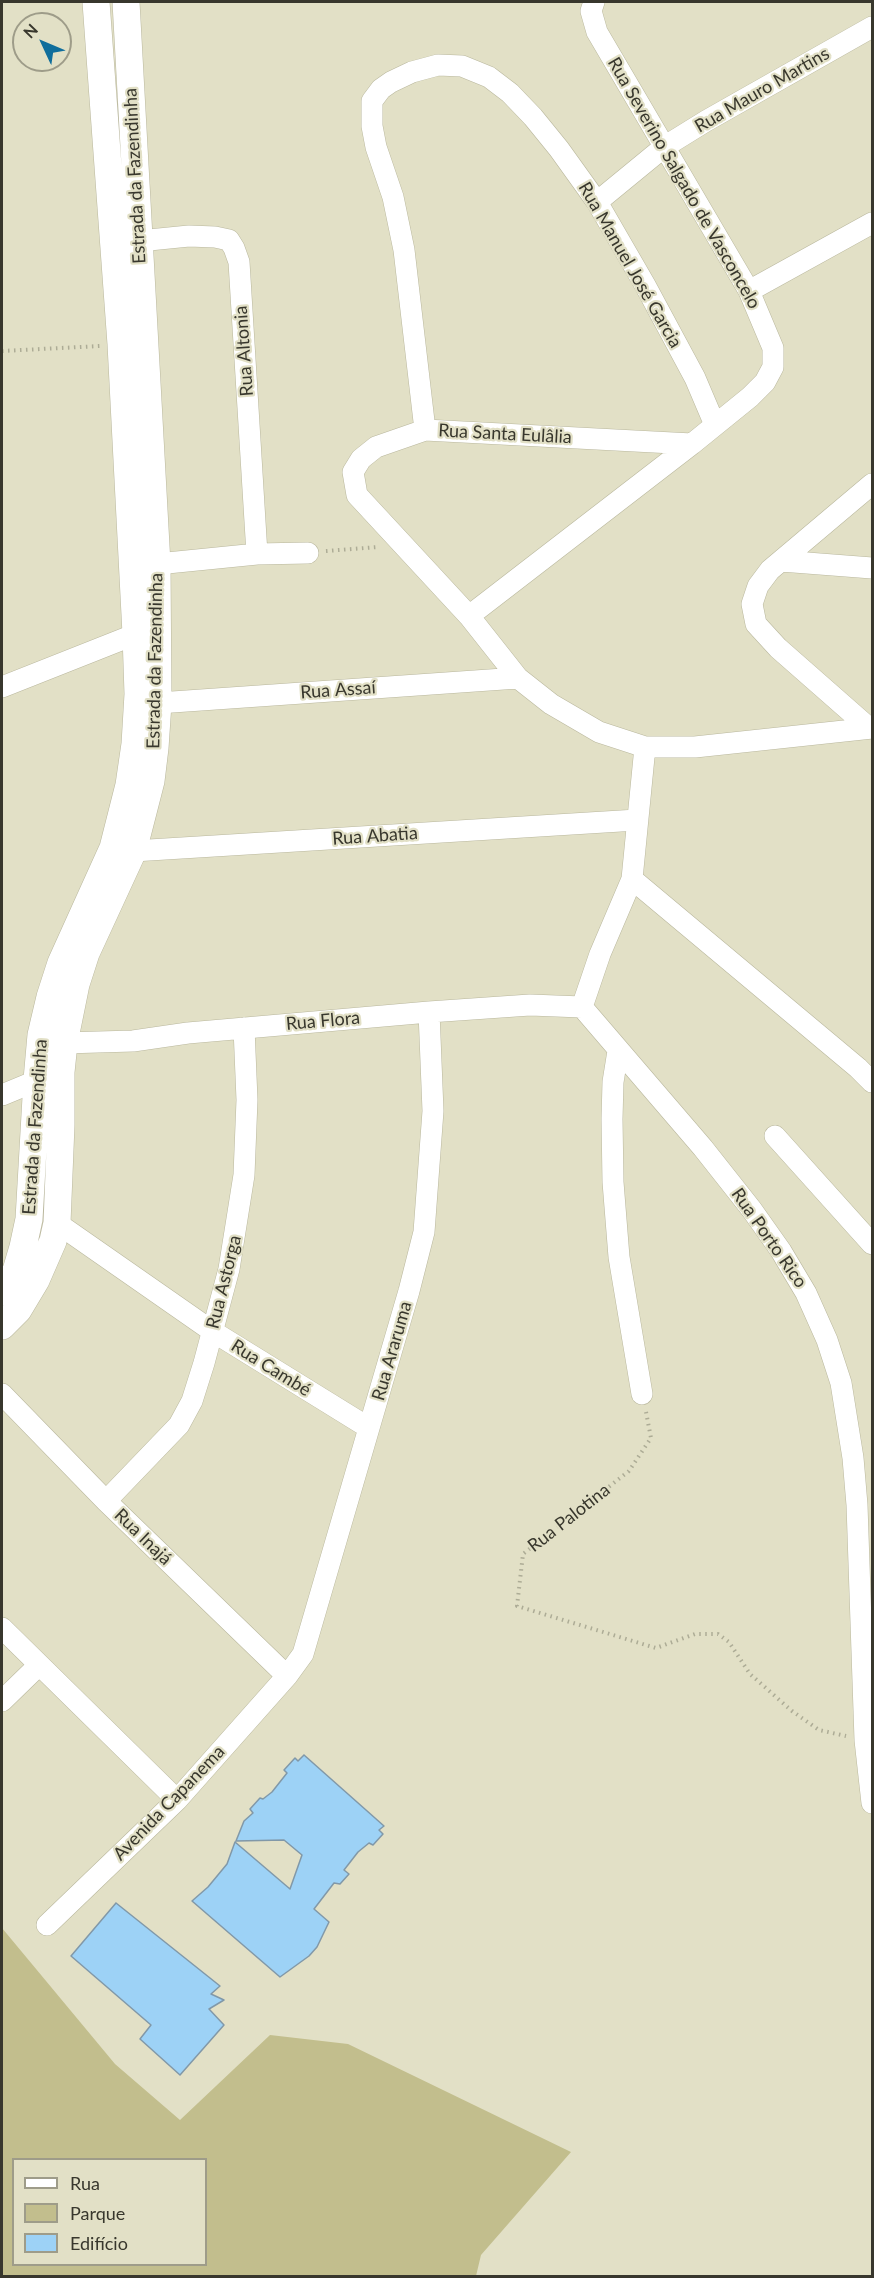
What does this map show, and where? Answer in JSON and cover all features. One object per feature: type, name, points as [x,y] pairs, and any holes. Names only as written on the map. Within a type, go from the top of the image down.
[{"type":"main road","name":"Estrada da Fazendinha","points":[[2,1326],[18,1310],[36,1280],[46,1261],[57,1223],[61,1125],[41,1035],[61,963],[123,849],[135,744],[138,694],[136,634],[121,344],[96,2]]},
{"type":"main road","name":"Estrada da Fazendinha","points":[[2,1292],[16,1271],[23,1247],[49,1076],[64,1043],[76,984],[86,953],[123,849],[151,781],[158,703],[157,564],[126,2]]},
{"type":"street","name":"Rua Severino Salgado de Vasconcelo","points":[[594,2],[591,11],[597,32],[749,291],[773,348],[773,367],[765,382],[716,425]]},
{"type":"street","name":"Rua Mauro Martins","points":[[597,202],[664,147],[873,27]]},
{"type":"street","name":"Rua Manuel José Garcia","points":[[425,430],[404,250],[393,197],[376,147],[372,126],[372,101],[381,89],[391,82],[412,72],[438,65],[462,66],[489,77],[510,93],[559,148],[597,202],[695,378],[716,425]]},
{"type":"street","points":[[749,291],[873,223]]},
{"type":"street","name":"Rua Altonia","points":[[139,241],[189,236],[215,237],[229,240],[234,248],[239,262],[257,554]]},
{"type":"street","points":[[469,616],[716,425]]},
{"type":"street","name":"Rua Santa Eulâlia","points":[[692,444],[425,430],[376,447],[361,459],[352,472],[357,495],[469,616],[518,678],[550,704],[599,732],[645,747],[695,747],[870,727]]},
{"type":"street","points":[[870,727],[778,648],[756,624],[752,604],[758,586],[770,570],[873,484]]},
{"type":"street","points":[[157,564],[257,554],[308,553]]},
{"type":"street","points":[[781,561],[873,568]]},
{"type":"street","points":[[2,687],[136,634]]},
{"type":"street","name":"Rua Assaí","points":[[158,703],[518,678]]},
{"type":"street","points":[[582,1007],[600,954],[632,879],[645,747]]},
{"type":"street","name":"Rua Abatia","points":[[123,849],[637,820]]},
{"type":"street","points":[[632,879],[873,1082]]},
{"type":"street","name":"Rua Flora","points":[[64,1043],[133,1041],[188,1033],[429,1012],[530,1005],[582,1007]]},
{"type":"street","name":"Rua Porto Rico","points":[[582,1007],[752,1210],[781,1251],[806,1293],[827,1340],[841,1383],[853,1458],[857,1505],[865,1740],[873,1803]]},
{"type":"street","name":"Rua Araruma","points":[[287,1676],[303,1654],[310,1634],[409,1292],[424,1232],[433,1111],[429,1012]]},
{"type":"street","name":"Rua Astorga","points":[[106,1501],[179,1425],[192,1401],[229,1269],[238,1221],[244,1175],[247,1100],[244,1028]]},
{"type":"street","points":[[618,1051],[613,1082],[613,1182],[619,1257],[642,1394]]},
{"type":"street","points":[[2,1095],[49,1076]]},
{"type":"street","points":[[774,1136],[873,1244]]},
{"type":"street","name":"Rua Cambé","points":[[57,1223],[212,1331],[369,1428]]},
{"type":"street","name":"Rua Inajá","points":[[2,1394],[106,1501],[287,1676]]},
{"type":"street","points":[[2,1629],[177,1800]]},
{"type":"street","points":[[2,1701],[38,1666]]},
{"type":"street","name":"Avenida Capanema","points":[[47,1925],[177,1800],[287,1676]]},
{"type":"path","points":[[2,351],[121,344]]},
{"type":"path","points":[[308,553],[403,546]]},
{"type":"path","name":"Rua Palotina","points":[[642,1394],[651,1438],[629,1471],[523,1554],[517,1606],[656,1647],[695,1634],[718,1634],[729,1642],[750,1674],[819,1730],[865,1740]]},
{"type":"green space","points":[[2,1928],[115,2064],[180,2120],[270,2035],[348,2044],[571,2152],[481,2255],[476,2276],[2,2276]]},
{"type":"building","points":[[304,1755],[384,1826],[379,1830],[383,1834],[373,1845],[369,1843],[358,1852],[344,1870],[349,1874],[340,1884],[334,1883],[314,1909],[329,1922],[317,1947],[309,1956],[280,1977],[192,1901],[208,1887],[227,1864],[235,1842],[290,1889],[302,1855],[284,1840],[236,1841],[244,1821],[253,1813],[250,1809],[260,1798],[263,1799],[272,1792],[287,1773],[284,1770],[295,1758],[298,1761]]},
{"type":"building","points":[[116,1903],[220,1986],[211,1994],[224,2000],[209,2009],[224,2025],[180,2075],[140,2039],[151,2025],[71,1956]]}]
